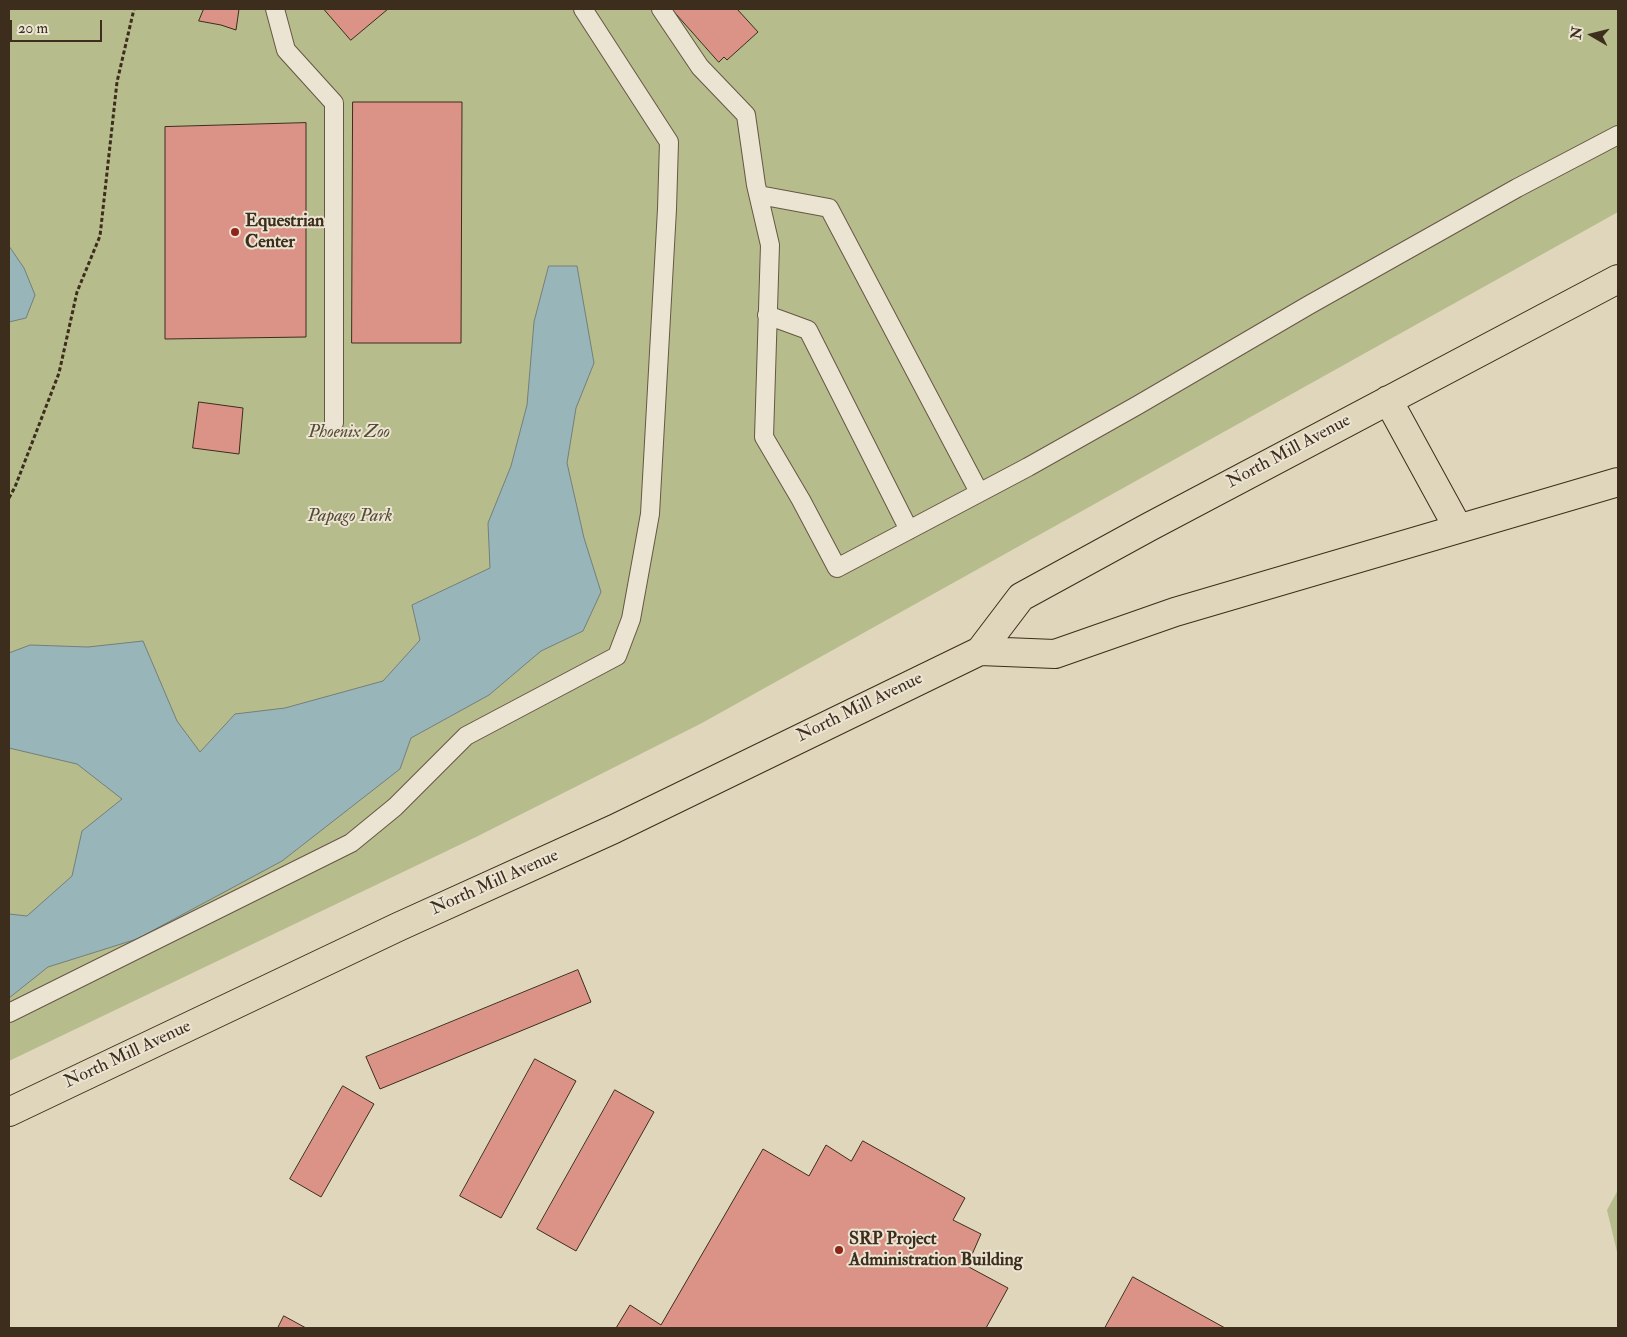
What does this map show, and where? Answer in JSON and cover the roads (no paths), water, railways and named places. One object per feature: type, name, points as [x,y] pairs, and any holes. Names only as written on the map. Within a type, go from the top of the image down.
[{"type":"main road","name":"North Mill Avenue","points":[[9,1112],[398,927],[614,829],[980,651],[1021,597],[1149,527],[1618,279]]},
{"type":"main road","points":[[1388,400],[1458,528]]},
{"type":"main road","name":"North Mill Avenue","points":[[980,651],[1055,654],[1175,612],[1618,482]]},
{"type":"lane","points":[[275,9],[286,50],[334,103],[334,423]]},
{"type":"lane","points":[[9,1013],[351,843],[396,807],[466,736],[616,656],[631,619],[650,514],[669,142],[583,9]]},
{"type":"lane","points":[[661,9],[700,67],[746,115],[759,195],[770,245],[764,436],[837,568],[1130,410],[1309,305],[1517,188],[1618,135]]},
{"type":"lane","points":[[759,195],[829,208],[979,492]]},
{"type":"lane","points":[[767,315],[808,330],[909,530]]},
{"type":"water","points":[[9,246],[24,268],[35,295],[26,318],[9,322]]},
{"type":"water","points":[[549,266],[577,266],[594,363],[576,408],[567,463],[584,538],[601,592],[583,631],[541,651],[489,695],[411,738],[400,769],[282,861],[137,939],[48,967],[9,998],[9,914],[27,916],[72,876],[82,831],[122,799],[77,764],[9,748],[9,653],[30,645],[88,647],[143,641],[177,721],[200,752],[235,714],[285,708],[383,681],[420,640],[412,605],[490,568],[488,523],[511,466],[527,405],[534,322]]},
{"type":"place","name":"Equestrian Center","points":[[235,232]]},
{"type":"place","name":"SRP Project Administration Building","points":[[839,1250]]},
{"type":"park label","name":"Phoenix Zoo","points":[[349,433]]},
{"type":"park label","name":"Papago Park","points":[[350,517]]}]
